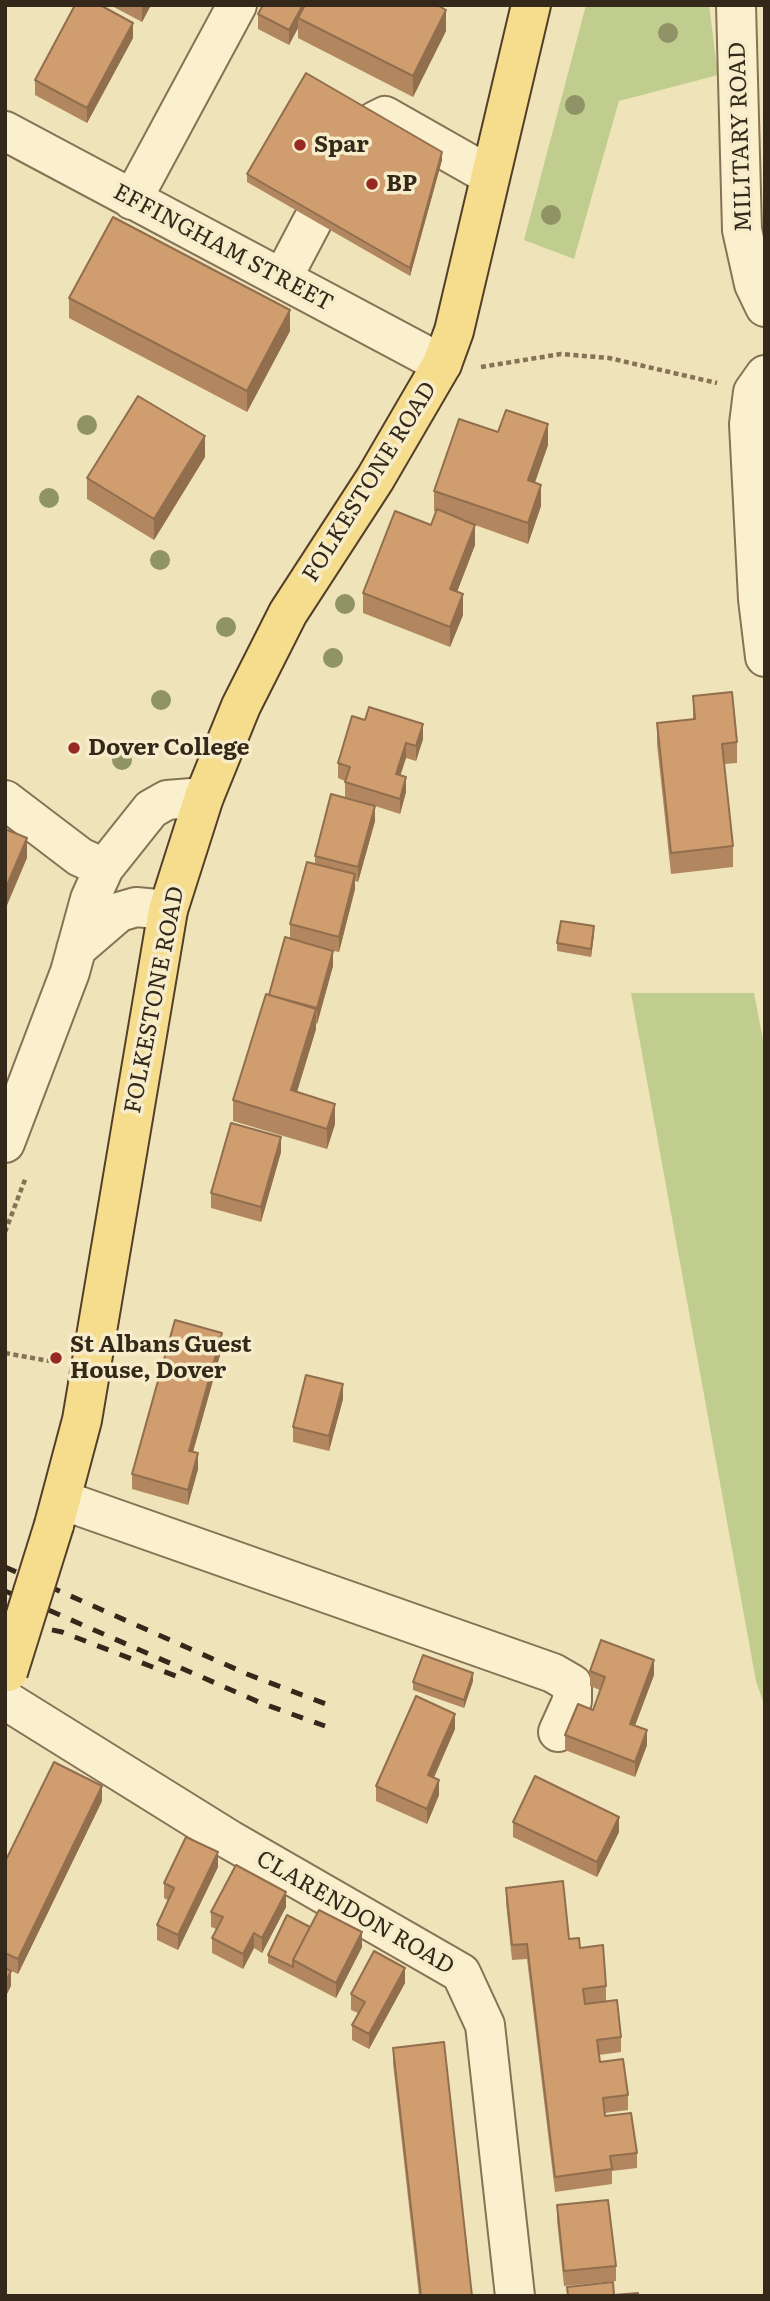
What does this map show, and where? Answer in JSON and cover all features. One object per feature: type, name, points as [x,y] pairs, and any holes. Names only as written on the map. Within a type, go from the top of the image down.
[{"type":"main road","name":"FOLKESTONE ROAD","points":[[6,1684],[58,1513],[82,1420],[168,910],[204,797],[242,706],[288,612],[375,479],[442,363],[454,331],[531,5]]},
{"type":"street","points":[[132,200],[237,5]]},
{"type":"street","name":"MILITARY ROAD","points":[[736,5],[742,230],[754,284],[765,307]]},
{"type":"street","points":[[374,121],[385,116],[489,174]]},
{"type":"street","name":"EFFINGHAM STREET","points":[[5,131],[442,363]]},
{"type":"street","points":[[282,279],[313,220]]},
{"type":"street","points":[[758,401],[758,599],[765,657]]},
{"type":"street","points":[[5,1143],[18,1074],[70,972],[90,899],[104,868],[151,808],[167,800],[204,797]]},
{"type":"street","points":[[5,800],[80,857],[104,868]]},
{"type":"street","points":[[76,949],[119,912],[136,907],[168,910]]},
{"type":"street","points":[[58,1513],[553,1673],[572,1684],[572,1701],[558,1732]]},
{"type":"street","name":"CLARENDON ROAD","points":[[6,1684],[230,1840],[461,1973],[485,2025],[515,2296]]},
{"type":"path","points":[[480,367],[561,354],[609,358],[758,401]]},
{"type":"path","points":[[5,1353],[49,1361]]},
{"type":"green space","points":[[586,5],[709,5],[718,75],[619,101],[574,259],[524,240]]},
{"type":"green space","points":[[631,993],[754,993],[765,1050],[765,1707],[756,1681]]},
{"type":"building","points":[[75,5],[100,5],[133,23],[87,108],[35,80]]},
{"type":"building","points":[[263,5],[303,5],[289,30],[258,14]]},
{"type":"building","points":[[305,5],[437,5],[446,10],[413,76],[298,18]]},
{"type":"building","name":"BP","points":[[306,73],[442,152],[410,268],[247,174]]},
{"type":"building","points":[[113,217],[290,310],[247,391],[69,298]]},
{"type":"building","points":[[138,396],[205,436],[154,519],[87,478]]},
{"type":"building","points":[[506,410],[548,424],[528,480],[541,485],[528,523],[434,491],[459,419],[498,432]]},
{"type":"building","points":[[437,509],[475,525],[450,589],[463,594],[450,627],[363,593],[395,511],[431,525]]},
{"type":"building","points":[[732,692],[737,742],[722,744],[733,846],[671,853],[657,723],[695,719],[693,696]]},
{"type":"building","points":[[369,707],[423,724],[416,746],[406,743],[396,774],[406,777],[400,799],[345,782],[350,767],[338,763],[352,716],[365,720]]},
{"type":"building","points":[[331,794],[375,806],[358,867],[315,856]]},
{"type":"building","points":[[5,829],[27,838],[5,890]]},
{"type":"building","points":[[307,862],[355,874],[339,937],[290,924]]},
{"type":"building","points":[[561,921],[594,926],[591,949],[557,943]]},
{"type":"building","points":[[285,937],[333,951],[317,1008],[269,995]]},
{"type":"building","points":[[266,994],[316,1009],[291,1090],[335,1104],[327,1129],[233,1100]]},
{"type":"building","points":[[231,1123],[281,1137],[261,1207],[211,1193]]},
{"type":"building","points":[[175,1320],[222,1333],[189,1451],[198,1453],[188,1490],[132,1474]]},
{"type":"building","points":[[306,1375],[343,1384],[329,1436],[293,1427]]},
{"type":"building","points":[[601,1640],[654,1660],[630,1724],[647,1730],[635,1762],[565,1735],[578,1704],[593,1710],[605,1677],[590,1671]]},
{"type":"building","points":[[423,1655],[473,1673],[464,1700],[413,1682]]},
{"type":"building","points":[[416,1696],[455,1714],[428,1775],[439,1780],[427,1809],[376,1786]]},
{"type":"building","points":[[54,1762],[102,1786],[18,1959],[5,1953],[5,1862]]},
{"type":"building","points":[[535,1776],[619,1817],[597,1862],[513,1822]]},
{"type":"building","points":[[186,1837],[218,1852],[178,1935],[157,1925],[174,1888],[164,1883]]},
{"type":"building","points":[[236,1865],[286,1892],[262,1938],[254,1933],[243,1954],[212,1938],[223,1917],[211,1912]]},
{"type":"building","points":[[563,1881],[569,1939],[579,1938],[580,1948],[603,1945],[606,1986],[583,1989],[585,2004],[617,2000],[621,2037],[597,2040],[600,2062],[623,2059],[628,2095],[603,2098],[605,2116],[631,2113],[637,2153],[610,2156],[612,2169],[555,2177],[527,1944],[512,1945],[506,1888]]},
{"type":"building","points":[[319,1910],[362,1932],[336,1983],[293,1960]]},
{"type":"building","points":[[287,1915],[310,1927],[293,1960],[293,1967],[268,1955]]},
{"type":"building","points":[[374,1951],[405,1968],[369,2034],[352,2025],[365,2002],[351,1994]]},
{"type":"building","points":[[5,1968],[11,1971],[5,1983]]},
{"type":"building","points":[[444,2042],[472,2296],[421,2296],[393,2048]]},
{"type":"building","points":[[608,2200],[616,2266],[564,2271],[557,2205]]},
{"type":"building","points":[[613,2282],[614,2295],[638,2293],[638,2296],[568,2296],[567,2287]]},
{"type":"railway","points":[[5,1567],[247,1674],[334,1707]]},
{"type":"railway","points":[[5,1591],[261,1703],[325,1726]]},
{"type":"railway","points":[[5,1620],[62,1632],[181,1678]]},
{"type":"place","name":"Spar","points":[[300,145]]},
{"type":"place","name":"BP","points":[[372,184]]},
{"type":"place","name":"Dover College","points":[[74,748]]},
{"type":"place","name":"St Albans Guest House, Dover","points":[[56,1358]]}]
